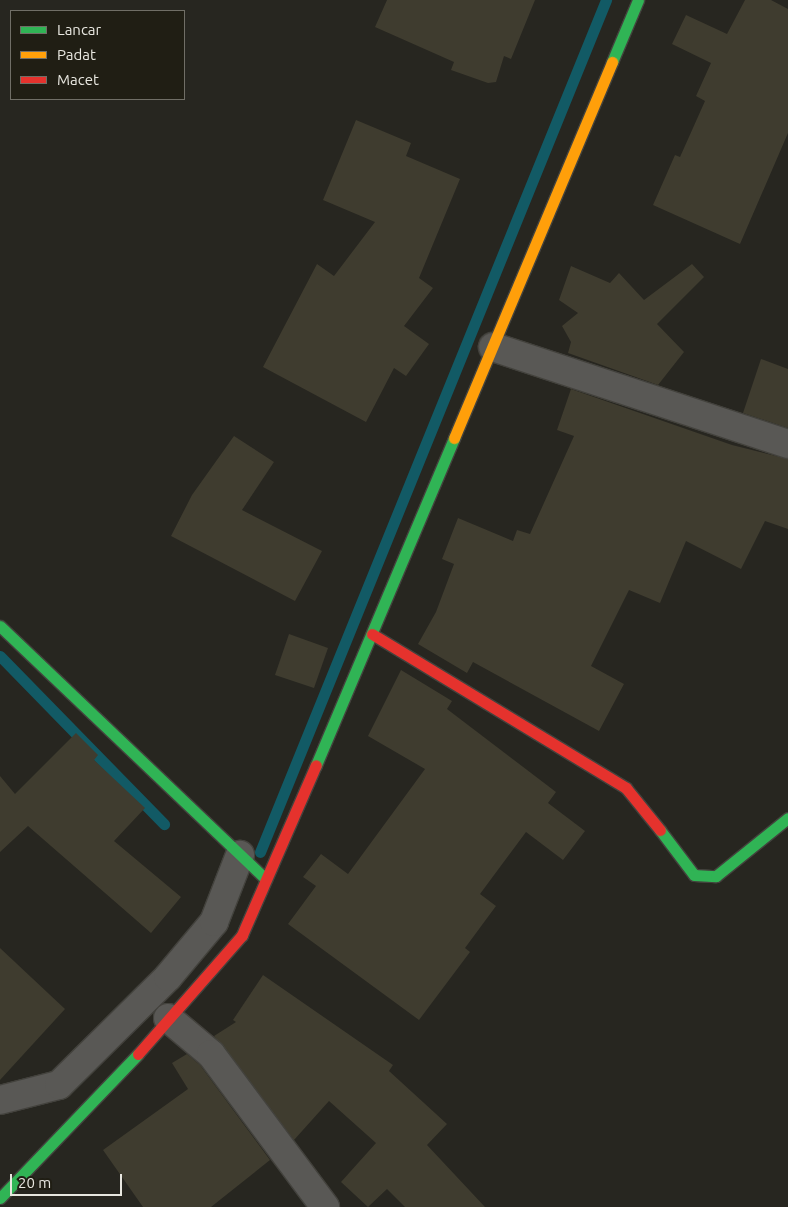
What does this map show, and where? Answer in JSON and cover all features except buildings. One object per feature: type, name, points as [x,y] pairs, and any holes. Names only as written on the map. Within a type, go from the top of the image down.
[{"type":"main road","points":[[0,1198],[109,1086],[242,935],[372,634],[638,0]]},
{"type":"main road","points":[[0,626],[266,879]]},
{"type":"main road","points":[[372,634],[590,763],[626,788],[646,809],[683,865],[694,876],[716,876],[788,818]]},
{"type":"street","points":[[493,347],[788,444]]},
{"type":"street","points":[[0,1100],[59,1085],[168,976],[214,922],[240,855]]},
{"type":"street","points":[[168,1018],[211,1054],[325,1207]]},
{"type":"waterway","points":[[260,852],[606,0]]},
{"type":"waterway","points":[[0,656],[164,824]]},
{"type":"traffic: fast","points":[[612,62],[638,0]]},
{"type":"traffic: fast","points":[[316,765],[454,438]]},
{"type":"traffic: fast","points":[[0,626],[266,879]]},
{"type":"traffic: fast","points":[[660,830],[694,875],[716,876],[788,818]]},
{"type":"traffic: fast","points":[[0,1198],[138,1054]]},
{"type":"traffic: slow","points":[[454,438],[612,62]]},
{"type":"traffic: jam","points":[[372,634],[626,788],[660,830]]},
{"type":"traffic: jam","points":[[138,1054],[242,935],[316,765]]}]
